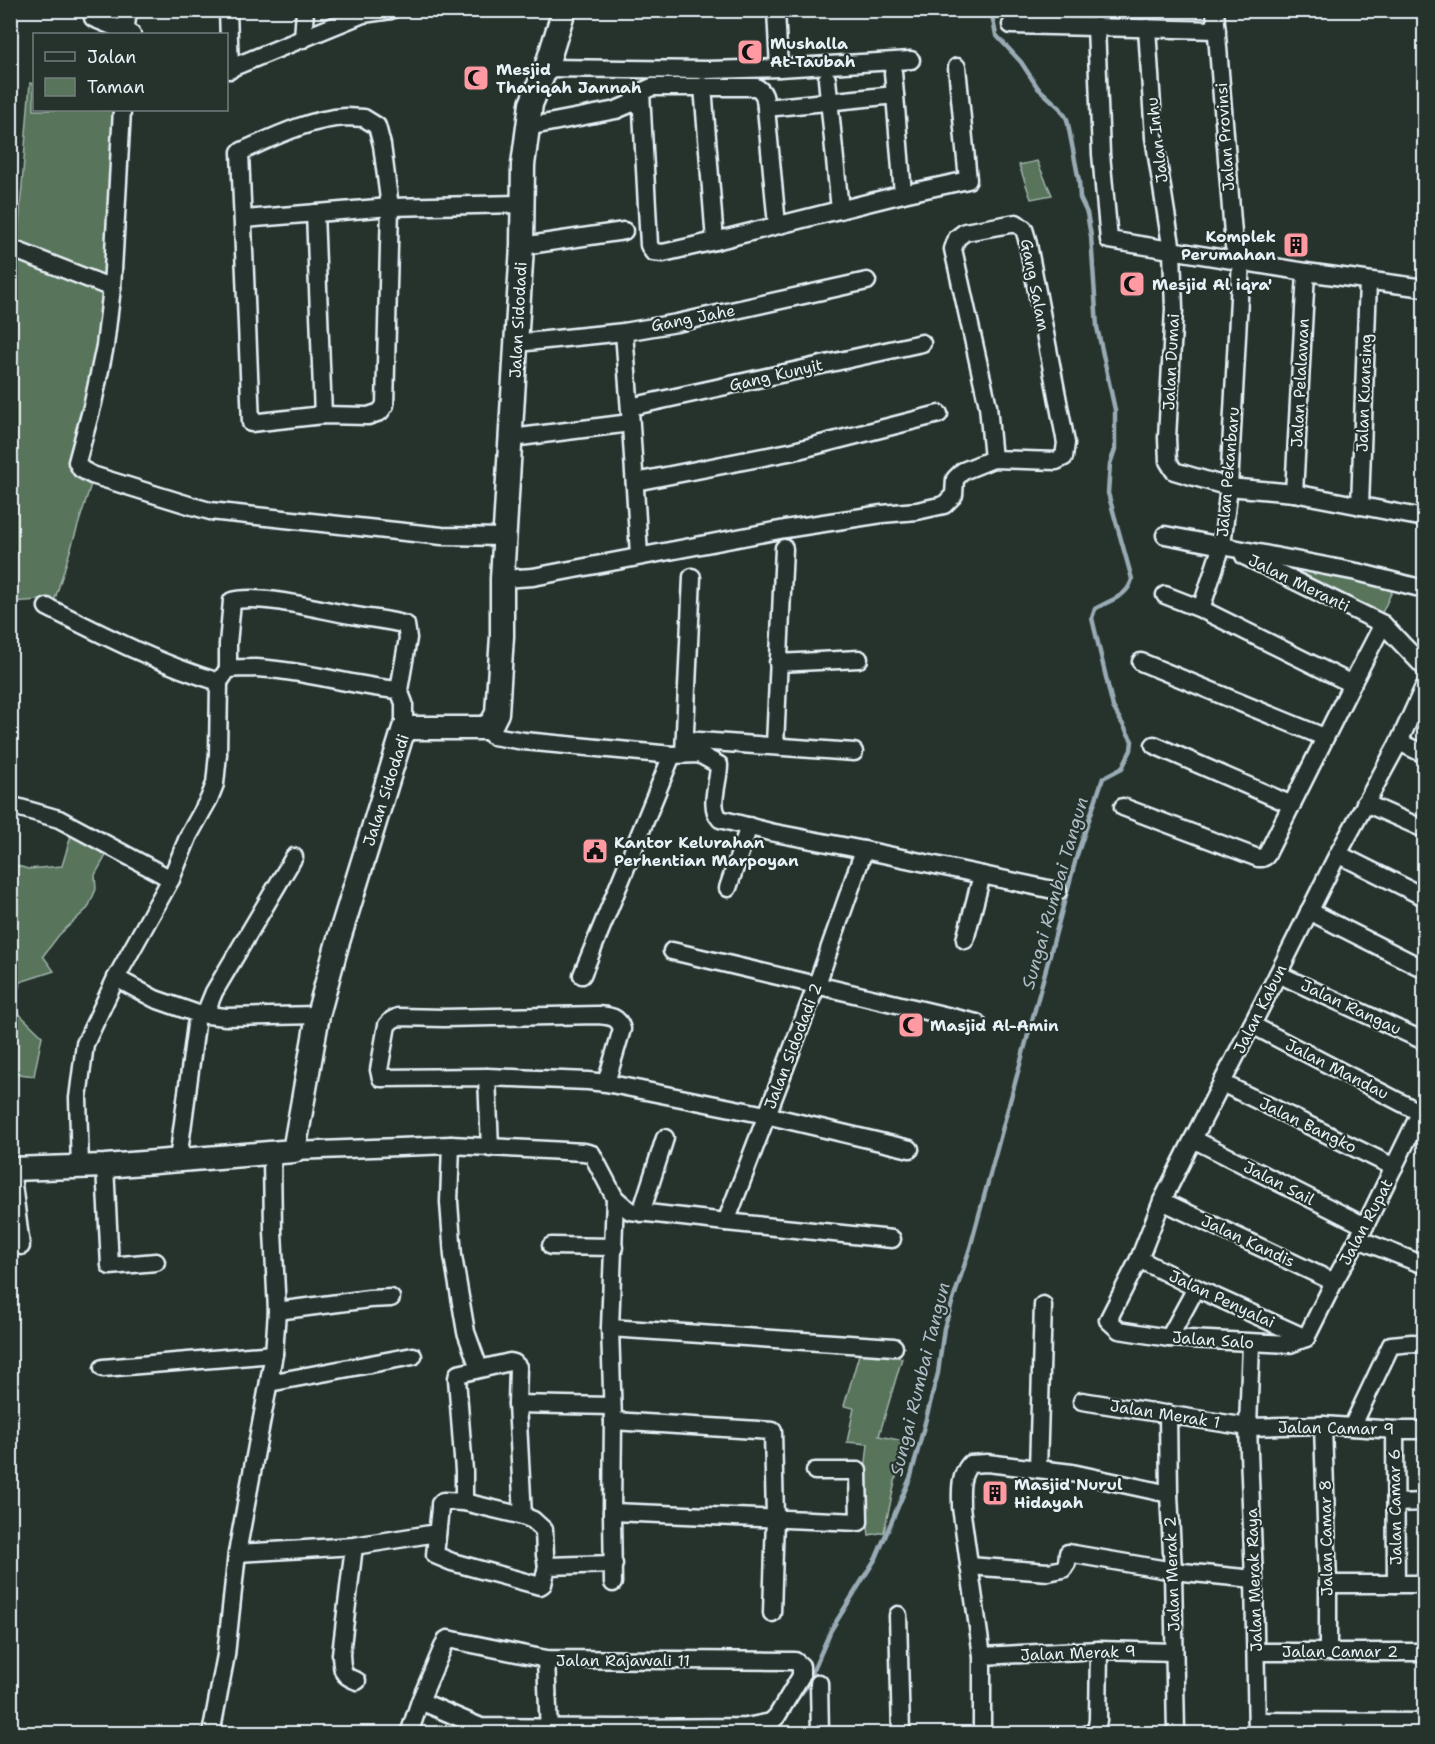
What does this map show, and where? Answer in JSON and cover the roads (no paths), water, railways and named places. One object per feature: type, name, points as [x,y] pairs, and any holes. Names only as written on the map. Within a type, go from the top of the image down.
[{"type":"street","points":[[128,10],[128,33]]},
{"type":"street","points":[[228,10],[228,70],[363,14],[391,10]]},
{"type":"street","points":[[303,39],[305,10]]},
{"type":"street","name":"Jalan Sidodadi","points":[[283,1153],[337,945],[404,728],[484,728],[492,723],[497,713],[502,636],[502,579],[522,246],[523,165],[531,104],[546,68],[564,10]]},
{"type":"street","points":[[776,10],[779,68]]},
{"type":"street","name":"Jalan Provinsi","points":[[1215,10],[1234,246],[1241,261]]},
{"type":"street","points":[[93,18],[126,33]]},
{"type":"street","points":[[1011,25],[1217,30]]},
{"type":"street","points":[[1096,26],[1101,154],[1109,240],[1306,272],[1425,288]]},
{"type":"street","name":"Jalan Inhu","points":[[1147,28],[1154,137],[1172,251]]},
{"type":"street","points":[[546,68],[708,70],[911,60]]},
{"type":"street","points":[[641,92],[649,245],[653,252],[663,253],[968,180],[957,67]]},
{"type":"street","points":[[893,72],[903,194]]},
{"type":"street","points":[[827,79],[840,210]]},
{"type":"street","points":[[527,127],[616,110],[630,104],[641,92],[652,87],[756,87],[765,97],[777,225]]},
{"type":"street","points":[[703,87],[715,241]]},
{"type":"street","points":[[766,108],[895,95]]},
{"type":"street","points":[[122,111],[112,288],[105,346],[77,462],[81,469],[92,475],[210,511],[442,536],[506,537]]},
{"type":"street","points":[[328,118],[364,118],[376,126],[382,145],[390,207],[385,405],[380,412],[368,416],[323,415],[251,423],[240,152],[291,129],[328,118]]},
{"type":"street","points":[[244,219],[390,207],[522,204]]},
{"type":"street","points":[[315,213],[323,415]]},
{"type":"street","name":"Gang Salam","points":[[639,555],[944,505],[954,495],[955,478],[963,471],[993,459],[1056,461],[1064,457],[1066,443],[1027,239],[1024,229],[1016,223],[964,232],[957,238],[952,249],[988,406],[993,459]]},
{"type":"street","points":[[522,246],[624,231]]},
{"type":"street","points":[[10,248],[112,288]]},
{"type":"street","name":"Jalan Dumai","points":[[1172,251],[1174,309],[1167,438],[1168,461],[1174,471],[1229,487],[1294,493],[1424,518]]},
{"type":"street","name":"Jalan Pekanbaru","points":[[1241,261],[1229,487],[1221,545],[1357,572],[1425,589]]},
{"type":"street","name":"Jalan Pelalawan","points":[[1294,493],[1306,272]]},
{"type":"street","name":"Gang Jahe","points":[[517,343],[624,332],[677,323],[867,281]]},
{"type":"street","name":"Jalan Kuansing","points":[[1360,506],[1368,281]]},
{"type":"street","points":[[502,579],[533,577],[639,555],[624,332]]},
{"type":"street","name":"Gang Kunyit","points":[[512,438],[630,415],[922,343]]},
{"type":"street","points":[[635,482],[794,451],[939,414]]},
{"type":"street","points":[[1424,518],[1425,512]]},
{"type":"street","points":[[1166,535],[1221,545],[1201,609]]},
{"type":"street","name":"Jalan Meranti","points":[[1221,545],[1383,624],[1425,667]]},
{"type":"street","points":[[775,745],[784,548]]},
{"type":"street","points":[[582,975],[680,749],[692,577]]},
{"type":"street","points":[[1165,595],[1201,609],[1352,684]]},
{"type":"street","points":[[80,1168],[78,1098],[85,1044],[116,978],[171,879],[189,835],[215,784],[223,675],[232,601],[263,599],[406,625],[408,638],[399,690],[404,703],[404,728]]},
{"type":"street","points":[[47,607],[105,636],[192,674],[223,675],[255,668],[399,690]]},
{"type":"street","points":[[1123,807],[1258,858],[1266,856],[1383,624]]},
{"type":"street","points":[[778,663],[859,659]]},
{"type":"street","points":[[1142,662],[1324,737]]},
{"type":"street","name":"Jalan Kabun","points":[[1119,1330],[1108,1320],[1139,1259],[1162,1201],[1338,854],[1399,742],[1425,687]]},
{"type":"street","points":[[484,728],[493,736],[524,741],[680,749],[775,745],[854,752]]},
{"type":"street","points":[[1399,742],[1425,754]]},
{"type":"street","points":[[1154,745],[1292,805]]},
{"type":"street","points":[[680,749],[699,754],[719,765],[714,807],[720,819],[770,832],[1058,891]]},
{"type":"street","points":[[1365,803],[1425,829]]},
{"type":"street","points":[[10,804],[59,819],[171,879]]},
{"type":"street","points":[[728,888],[749,826]]},
{"type":"street","name":"Jalan Sidodadi 2","points":[[726,1222],[817,984],[864,850]]},
{"type":"street","points":[[1338,854],[1425,897]]},
{"type":"street","points":[[178,1160],[201,1020],[214,992],[294,857]]},
{"type":"street","points":[[965,940],[982,875]]},
{"type":"street","points":[[1309,911],[1425,969]]},
{"type":"street","points":[[672,951],[977,1023]]},
{"type":"street","name":"Jalan Rangau","points":[[1278,974],[1425,1041]]},
{"type":"street","points":[[116,978],[155,999],[198,1014],[201,1020]]},
{"type":"street","points":[[201,1020],[226,1017],[318,1015]]},
{"type":"street","points":[[606,1083],[622,1029],[620,1023],[613,1017],[598,1015],[398,1017],[387,1025],[379,1070],[381,1078],[487,1077],[606,1083],[766,1115],[910,1149]]},
{"type":"street","name":"Jalan Mandau","points":[[1252,1025],[1423,1109]]},
{"type":"street","points":[[487,1077],[490,1148]]},
{"type":"street","name":"Jalan Bangko","points":[[1222,1083],[1394,1167]]},
{"type":"street","name":"Jalan Rupat","points":[[1306,1338],[1423,1109]]},
{"type":"street","points":[[641,1213],[665,1138]]},
{"type":"street","name":"Jalan Sail","points":[[1193,1139],[1361,1233],[1425,1264]]},
{"type":"street","points":[[451,1145],[449,1202],[453,1256],[466,1332],[479,1368]]},
{"type":"street","points":[[21,1246],[11,1169],[80,1168],[283,1153],[451,1145],[592,1154],[615,1198],[630,1211],[892,1239]]},
{"type":"street","points":[[211,1734],[226,1655],[237,1553],[274,1354],[277,1311],[273,1231],[283,1153]]},
{"type":"street","points":[[105,1166],[110,1266],[156,1262]]},
{"type":"street","points":[[614,1583],[610,1328],[615,1198]]},
{"type":"street","name":"Jalan Kandis","points":[[1162,1201],[1334,1282]]},
{"type":"street","points":[[551,1246],[614,1247]]},
{"type":"street","name":"Jalan Penyalai","points":[[1139,1259],[1196,1288],[1306,1338]]},
{"type":"street","points":[[1169,1338],[1196,1288]]},
{"type":"street","points":[[277,1311],[391,1298]]},
{"type":"street","points":[[1038,1469],[1043,1305]]},
{"type":"street","points":[[610,1328],[894,1347]]},
{"type":"street","name":"Jalan Salo","points":[[1119,1330],[1169,1338],[1251,1343],[1290,1344],[1306,1338]]},
{"type":"street","name":"Jalan Merak Raya","points":[[1251,1343],[1248,1427],[1257,1727]]},
{"type":"street","points":[[1352,1427],[1391,1345],[1425,1344]]},
{"type":"street","points":[[103,1368],[274,1354]]},
{"type":"street","points":[[269,1383],[413,1356]]},
{"type":"street","points":[[464,1502],[458,1374],[510,1362],[518,1367],[517,1404],[523,1516]]},
{"type":"street","name":"Jalan Merak 1","points":[[1082,1401],[1248,1427]]},
{"type":"street","points":[[517,1404],[773,1431],[775,1518],[772,1613]]},
{"type":"street","name":"Jalan Merak 2","points":[[1168,1414],[1176,1734]]},
{"type":"street","name":"Jalan Camar 9","points":[[1248,1427],[1323,1425],[1425,1430]]},
{"type":"street","name":"Jalan Camar 8","points":[[1323,1425],[1328,1651]]},
{"type":"street","name":"Jalan Camar 6","points":[[1395,1430],[1396,1584]]},
{"type":"street","points":[[982,1734],[982,1656],[961,1499],[961,1482],[970,1464],[987,1463],[1072,1473],[1169,1494]]},
{"type":"street","points":[[612,1512],[859,1522],[858,1471],[815,1471]]},
{"type":"street","points":[[443,1501],[464,1502],[523,1516],[544,1530],[547,1566],[543,1584],[540,1586],[452,1562],[435,1555],[440,1504],[443,1501]]},
{"type":"street","points":[[1396,1503],[1425,1502]]},
{"type":"street","points":[[237,1553],[354,1546],[437,1533]]},
{"type":"street","points":[[354,1546],[341,1654],[342,1670],[349,1678],[357,1681]]},
{"type":"street","points":[[969,1566],[1048,1572],[1063,1569],[1067,1563],[1068,1553],[1173,1571],[1254,1579]]},
{"type":"street","points":[[547,1566],[614,1564]]},
{"type":"street","points":[[1328,1584],[1425,1584]]},
{"type":"street","points":[[898,1615],[901,1734]]},
{"type":"street","name":"Jalan Rajawali 11","points":[[420,1701],[448,1639],[546,1659],[795,1661],[801,1666],[801,1676],[771,1722],[746,1727],[692,1730]]},
{"type":"street","points":[[1088,1734],[1096,1730],[1098,1720],[1099,1650]]},
{"type":"street","name":"Jalan Merak 9","points":[[982,1656],[1099,1650],[1174,1652]]},
{"type":"street","name":"Jalan Camar 2","points":[[1256,1652],[1425,1652]]},
{"type":"street","points":[[546,1659],[549,1731]]},
{"type":"street","points":[[819,1683],[820,1734]]},
{"type":"street","points":[[409,1734],[420,1701],[481,1730],[692,1730]]},
{"type":"street","points":[[1257,1727],[1425,1722]]},
{"type":"waterway","name":"Sungai Rumbai Tangun","points":[[795,1701],[806,1687],[831,1630],[876,1558],[911,1476],[938,1373],[944,1328],[970,1248],[1077,855],[1103,778],[1122,768],[1131,750],[1132,741],[1113,707],[1092,618],[1095,609],[1122,594],[1132,579],[1108,493],[1110,464],[1115,449],[1115,410],[1097,327],[1091,236],[1087,213],[1080,198],[1067,119],[1060,108],[1038,88],[1021,62],[996,35],[991,10]]},
{"type":"place","name":"Mushalla At-Taubah","points":[[750,52]]},
{"type":"place","name":"Mesjid Thariqah Jannah","points":[[476,78]]},
{"type":"place","name":"Komplek Perumahan","points":[[1296,245]]},
{"type":"place","name":"Mesjid Al iqra'","points":[[1132,284]]},
{"type":"place","name":"Kantor Kelurahan Perhentian Marpoyan","points":[[595,851]]},
{"type":"place","name":"Masjid Al-Amin","points":[[911,1025]]},
{"type":"place","name":"Masjid Nurul Hidayah","points":[[995,1493]]}]
